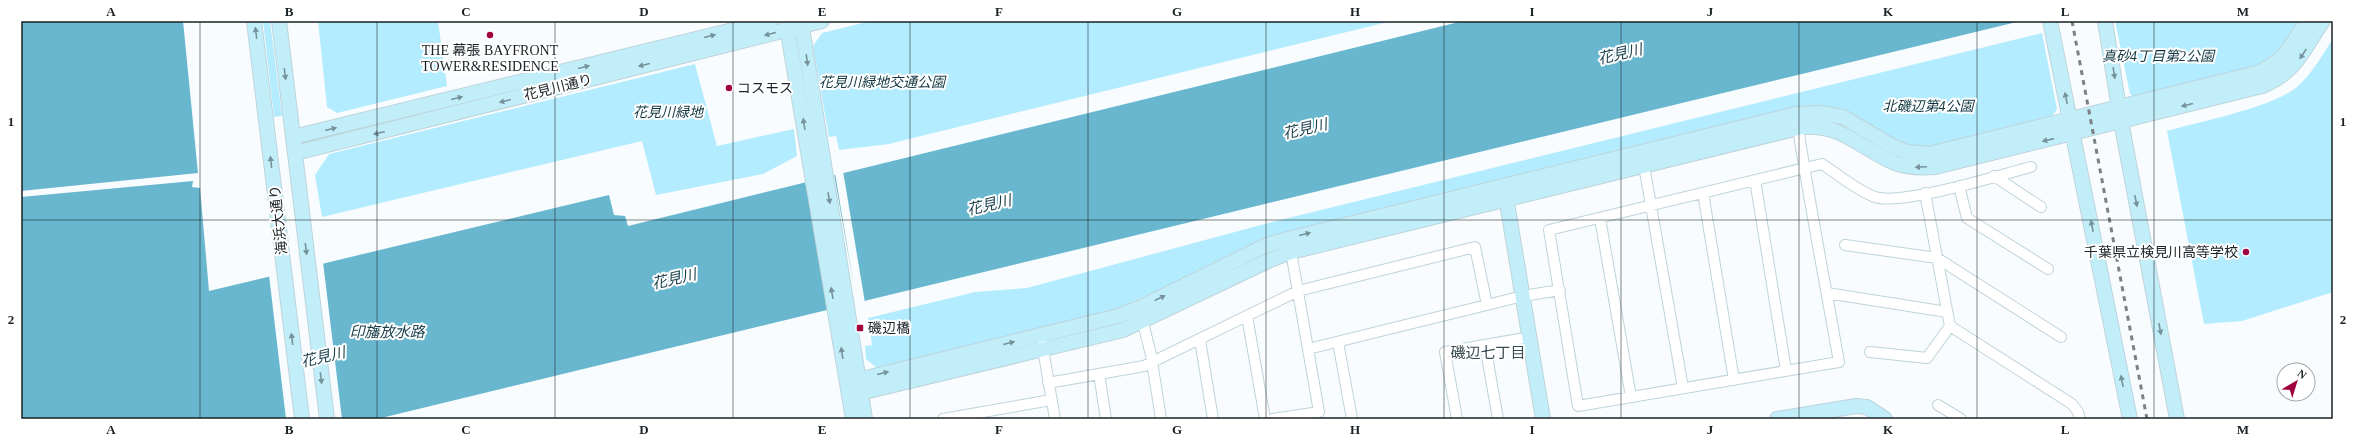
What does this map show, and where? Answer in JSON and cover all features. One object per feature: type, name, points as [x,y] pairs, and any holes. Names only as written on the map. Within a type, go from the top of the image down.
[{"type":"street","name":"海浜大通り","points":[[254,21],[276,215],[302,419]]},
{"type":"street","name":"海浜大通り","points":[[279,21],[327,419]]},
{"type":"street","name":"花見川通り","points":[[293,137],[770,21]]},
{"type":"street","name":"花見川通り","points":[[295,153],[787,25],[822,21]]},
{"type":"street","points":[[2105,21],[2120,114],[2178,419]]},
{"type":"street","points":[[856,387],[1040,335],[1118,316],[1139,308],[1267,245],[1289,245],[1507,200],[1798,128],[1821,126],[1840,131],[1885,158],[1915,168],[1935,167],[2120,114],[2268,68],[2278,63],[2287,54],[2307,21]]},
{"type":"street","points":[[2120,114],[2262,86],[2275,81],[2298,61],[2323,21]]},
{"type":"street","points":[[802,23],[816,161]]},
{"type":"street","points":[[787,25],[816,161],[856,387],[865,419]]},
{"type":"street","points":[[2051,28],[2130,419]]},
{"type":"street","points":[[856,387],[1043,350],[1123,330],[1143,322],[1270,260],[1289,245],[1504,185],[1641,153],[1796,114],[1820,112],[1843,117],[1892,146],[1907,152],[1929,154],[2072,127]]},
{"type":"street","points":[[1796,114],[1798,128],[1805,168],[1827,293],[1838,362],[1578,406],[1549,230],[1600,218],[1652,205],[1703,193],[1755,180],[1805,168],[1822,164],[1865,192],[1884,199],[1897,199],[1959,186],[2031,167]]},
{"type":"street","points":[[1641,153],[1652,205],[1683,388]]},
{"type":"street","points":[[1994,176],[2041,207]]},
{"type":"street","points":[[1755,180],[1786,370]]},
{"type":"street","points":[[1504,185],[1544,419]]},
{"type":"street","points":[[1959,186],[1967,218],[2048,269]]},
{"type":"street","points":[[1703,193],[1734,380]]},
{"type":"street","points":[[1870,352],[1928,358],[1950,326],[1925,193]]},
{"type":"street","points":[[1600,218],[1631,397]]},
{"type":"street","points":[[1273,419],[1319,412],[1289,245]]},
{"type":"street","points":[[1845,245],[1937,258],[2061,337]]},
{"type":"street","points":[[1048,383],[1144,366],[1298,291],[1475,247],[1487,305]]},
{"type":"street","points":[[1308,349],[1523,296],[1560,290]]},
{"type":"street","points":[[1827,293],[1948,312]]},
{"type":"street","points":[[1139,308],[1152,363],[1161,419]]},
{"type":"street","points":[[1247,316],[1265,419]]},
{"type":"street","points":[[1950,326],[2072,404],[2078,412],[2080,419]]},
{"type":"street","points":[[1040,335],[1054,419]]},
{"type":"street","points":[[1457,419],[1445,352],[1530,337]]},
{"type":"street","points":[[1200,340],[1213,419]]},
{"type":"street","points":[[1338,342],[1352,419]]},
{"type":"street","points":[[1485,345],[1498,419]]},
{"type":"street","points":[[1099,374],[1106,419]]},
{"type":"street","points":[[854,419],[856,387]]},
{"type":"street","points":[[944,419],[1051,400]]},
{"type":"street","points":[[1938,405],[1961,419]]},
{"type":"street","points":[[1777,419],[1856,406],[1867,407],[1885,419]]},
{"type":"green space","points":[[263,21],[270,21],[282,116],[274,117]]},
{"type":"green space","points":[[318,21],[438,21],[447,86],[337,113],[327,107]]},
{"type":"green space","name":"花見川緑地交通公園","points":[[871,21],[1392,21],[889,144],[839,150],[836,136],[829,137],[813,46],[822,33]]},
{"type":"green space","name":"真砂4丁目第2公園","points":[[2115,21],[2303,21],[2288,45],[2265,66],[2134,97],[2130,94]]},
{"type":"green space","name":"北磯辺第4公園","points":[[2042,33],[2057,109],[2051,118],[1927,150],[1910,148],[1822,107],[1274,237],[1115,310],[879,370],[866,359],[865,346],[872,345],[868,318],[975,292],[1027,288],[1272,222]]},
{"type":"green space","points":[[2333,39],[2333,292],[2242,321],[2204,324],[2167,131],[2254,108],[2285,95],[2302,82]]},
{"type":"green space","name":"花見川緑地","points":[[695,64],[717,146],[794,129],[797,156],[763,174],[656,195],[642,141],[322,217],[315,175],[329,154]]},
{"type":"water","points":[[21,21],[183,21],[198,173],[21,191]]},
{"type":"water","name":"印旛放水路","points":[[1463,21],[2021,21],[377,419],[21,419],[21,197],[193,181],[192,187],[200,188],[209,291],[609,195],[614,215],[625,216],[628,226]]},
{"type":"pier","name":"磯辺橋","points":[[843,171],[865,303],[829,312],[805,181],[834,174],[854,287],[835,173]]},
{"type":"pier","points":[[323,262],[342,419],[286,419],[269,275]]},
{"type":"railway","points":[[2072,21],[2147,419]]},
{"type":"place","name":"THE 幕張 BAYFRONT TOWER&RESIDENCE","points":[[490,35]]},
{"type":"place","name":"コスモス","points":[[729,88]]},
{"type":"place","name":"千葉県立検見川高等学校","points":[[2246,252]]},
{"type":"place","name":"磯辺橋","points":[[860,328]]},
{"type":"district","name":"磯辺七丁目","points":[[1488,353]]},
{"type":"water label","name":"花見川","points":[[1620,54]]},
{"type":"water label","name":"花見川","points":[[1305,129]]},
{"type":"water label","name":"花見川","points":[[989,205]]},
{"type":"water label","name":"花見川","points":[[674,279]]},
{"type":"water label","name":"花見川","points":[[323,357]]}]
